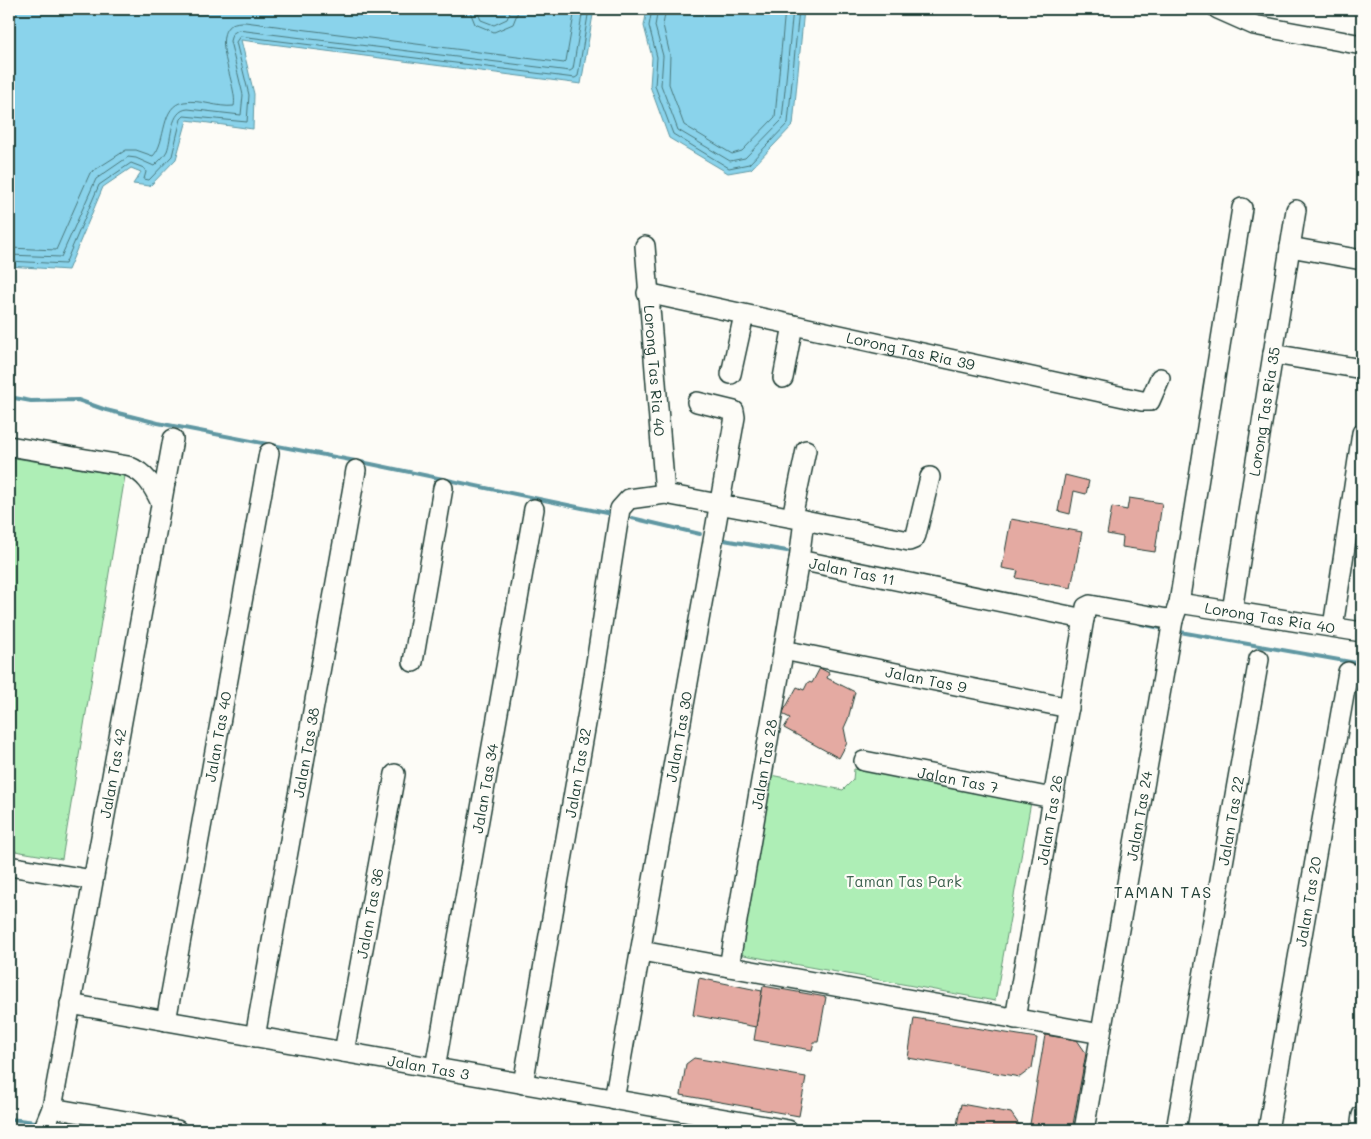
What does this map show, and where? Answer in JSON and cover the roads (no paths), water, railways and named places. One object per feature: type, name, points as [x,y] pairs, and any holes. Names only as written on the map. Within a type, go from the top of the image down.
[{"type":"street","points":[[1218,9],[1254,25],[1362,45]]},
{"type":"street","name":"Jalan Tas 24","points":[[1084,1130],[1176,612],[1242,208]]},
{"type":"street","name":"Lorong Tas Ria 35","points":[[1232,611],[1296,210]]},
{"type":"street","name":"Lorong Tas Ria 40","points":[[645,246],[647,293],[665,494]]},
{"type":"street","points":[[1290,247],[1362,260]]},
{"type":"street","name":"Lorong Tas Ria 39","points":[[647,293],[1142,402],[1150,401],[1154,397],[1160,378]]},
{"type":"street","points":[[731,374],[744,315]]},
{"type":"street","points":[[783,378],[793,325]]},
{"type":"street","points":[[1273,354],[1362,369]]},
{"type":"street","name":"Jalan Tas 30","points":[[614,1100],[718,504],[735,417],[734,411],[697,402]]},
{"type":"street","points":[[1332,627],[1362,433]]},
{"type":"street","name":"Jalan Tas 42","points":[[43,1130],[52,1108],[173,439]]},
{"type":"street","points":[[9,446],[128,466],[138,470],[147,479],[153,486],[161,503]]},
{"type":"street","name":"Jalan Tas 11","points":[[806,450],[798,518],[799,560],[1084,620]]},
{"type":"street","name":"Jalan Tas 40","points":[[166,1021],[270,453]]},
{"type":"street","name":"Jalan Tas 38","points":[[255,1037],[356,470]]},
{"type":"street","points":[[665,494],[798,518],[909,541],[914,539],[916,535],[930,477]]},
{"type":"street","points":[[414,662],[443,488]]},
{"type":"street","name":"Jalan Tas 32","points":[[524,1084],[591,695],[620,509],[629,499],[665,494]]},
{"type":"street","name":"Jalan Tas 34","points":[[435,1068],[534,510]]},
{"type":"street","name":"Jalan Tas 28","points":[[729,967],[799,560]]},
{"type":"street","name":"Lorong Tas Ria 40","points":[[1084,620],[1086,607],[1090,605],[1176,612],[1232,611],[1362,632]]},
{"type":"street","name":"Jalan Tas 26","points":[[1015,1019],[1084,620]]},
{"type":"street","name":"Jalan Tas 9","points":[[783,650],[1069,708]]},
{"type":"street","name":"Jalan Tas 22","points":[[1176,1130],[1259,659]]},
{"type":"street","name":"Jalan Tas 20","points":[[1268,1130],[1348,672]]},
{"type":"street","name":"Jalan Tas 7","points":[[864,761],[1052,798]]},
{"type":"street","name":"Jalan Tas 36","points":[[344,1052],[395,774]]},
{"type":"street","points":[[9,866],[93,880]]},
{"type":"street","points":[[641,951],[1101,1034]]},
{"type":"street","name":"Jalan Tas 3","points":[[70,1004],[614,1100],[735,1126],[788,1130]]},
{"type":"street","points":[[52,1108],[156,1128],[177,1130]]},
{"type":"street","points":[[1360,1130],[1362,1115]]},
{"type":"water","points":[[9,9],[483,9],[494,14],[504,9],[594,9],[581,84],[241,40],[254,94],[253,129],[187,120],[176,159],[150,186],[133,184],[141,172],[131,168],[103,187],[68,270],[9,266]]},
{"type":"water","points":[[647,9],[804,9],[793,125],[751,169],[728,173],[669,138],[650,86],[652,57],[644,26]]},
{"type":"waterway","points":[[9,397],[31,401],[78,400],[106,410],[158,423],[371,464],[611,514]]},
{"type":"waterway","points":[[632,518],[700,534]]},
{"type":"waterway","points":[[718,539],[787,551]]},
{"type":"waterway","points":[[1141,624],[1165,629]]},
{"type":"waterway","points":[[1180,632],[1362,664]]},
{"type":"waterway","points":[[9,1119],[36,1122]]},
{"type":"waterway","points":[[57,1125],[96,1130]]},
{"type":"district","name":"TAMAN TAS","points":[[1163,891]]},
{"type":"park label","name":"Taman Tas Park","points":[[904,881]]}]
